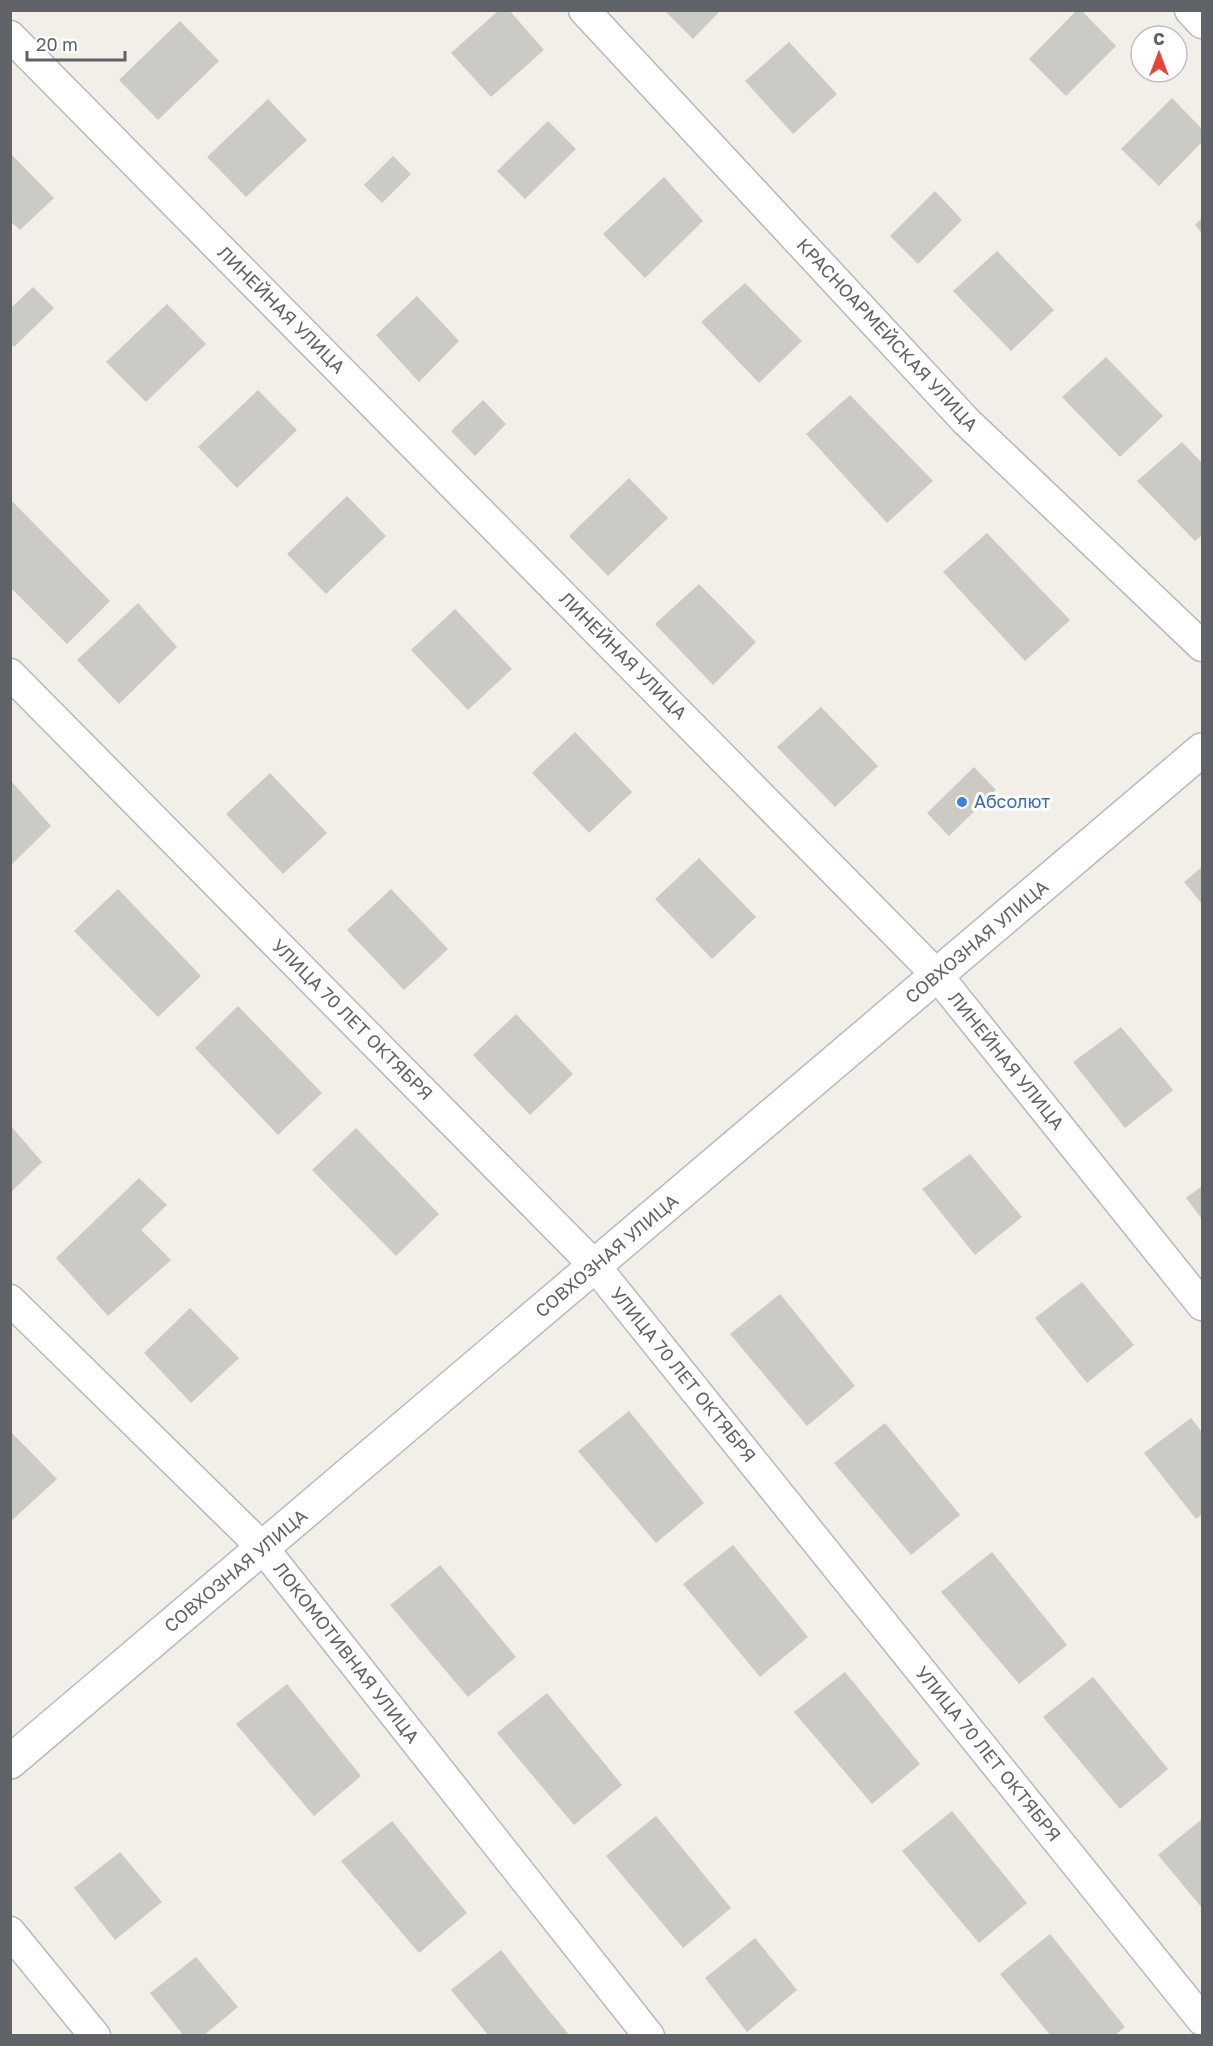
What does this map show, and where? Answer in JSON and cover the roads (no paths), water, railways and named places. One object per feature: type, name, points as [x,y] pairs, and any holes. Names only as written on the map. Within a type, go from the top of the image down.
[{"type":"street","name":"КРАСНОАРМЕЙСКАЯ УЛИЦА","points":[[584,10],[966,421],[1203,646]]},
{"type":"street","points":[[1190,10],[1203,23]]},
{"type":"street","name":"ЛИНЕЙНАЯ УЛИЦА","points":[[10,36],[938,975],[1203,1305]]},
{"type":"street","name":"УЛИЦА 70 ЛЕТ ОКТЯБРЯ","points":[[10,674],[595,1266],[1203,2020]]},
{"type":"street","name":"СОВХОЗНАЯ УЛИЦА","points":[[10,1762],[1203,750]]},
{"type":"street","name":"ЛОКОМОТИВНАЯ УЛИЦА","points":[[10,1300],[263,1548],[650,2036]]},
{"type":"street","points":[[10,1932],[95,2036]]},
{"type":"place","name":"Абсолют","points":[[962,802]]}]
